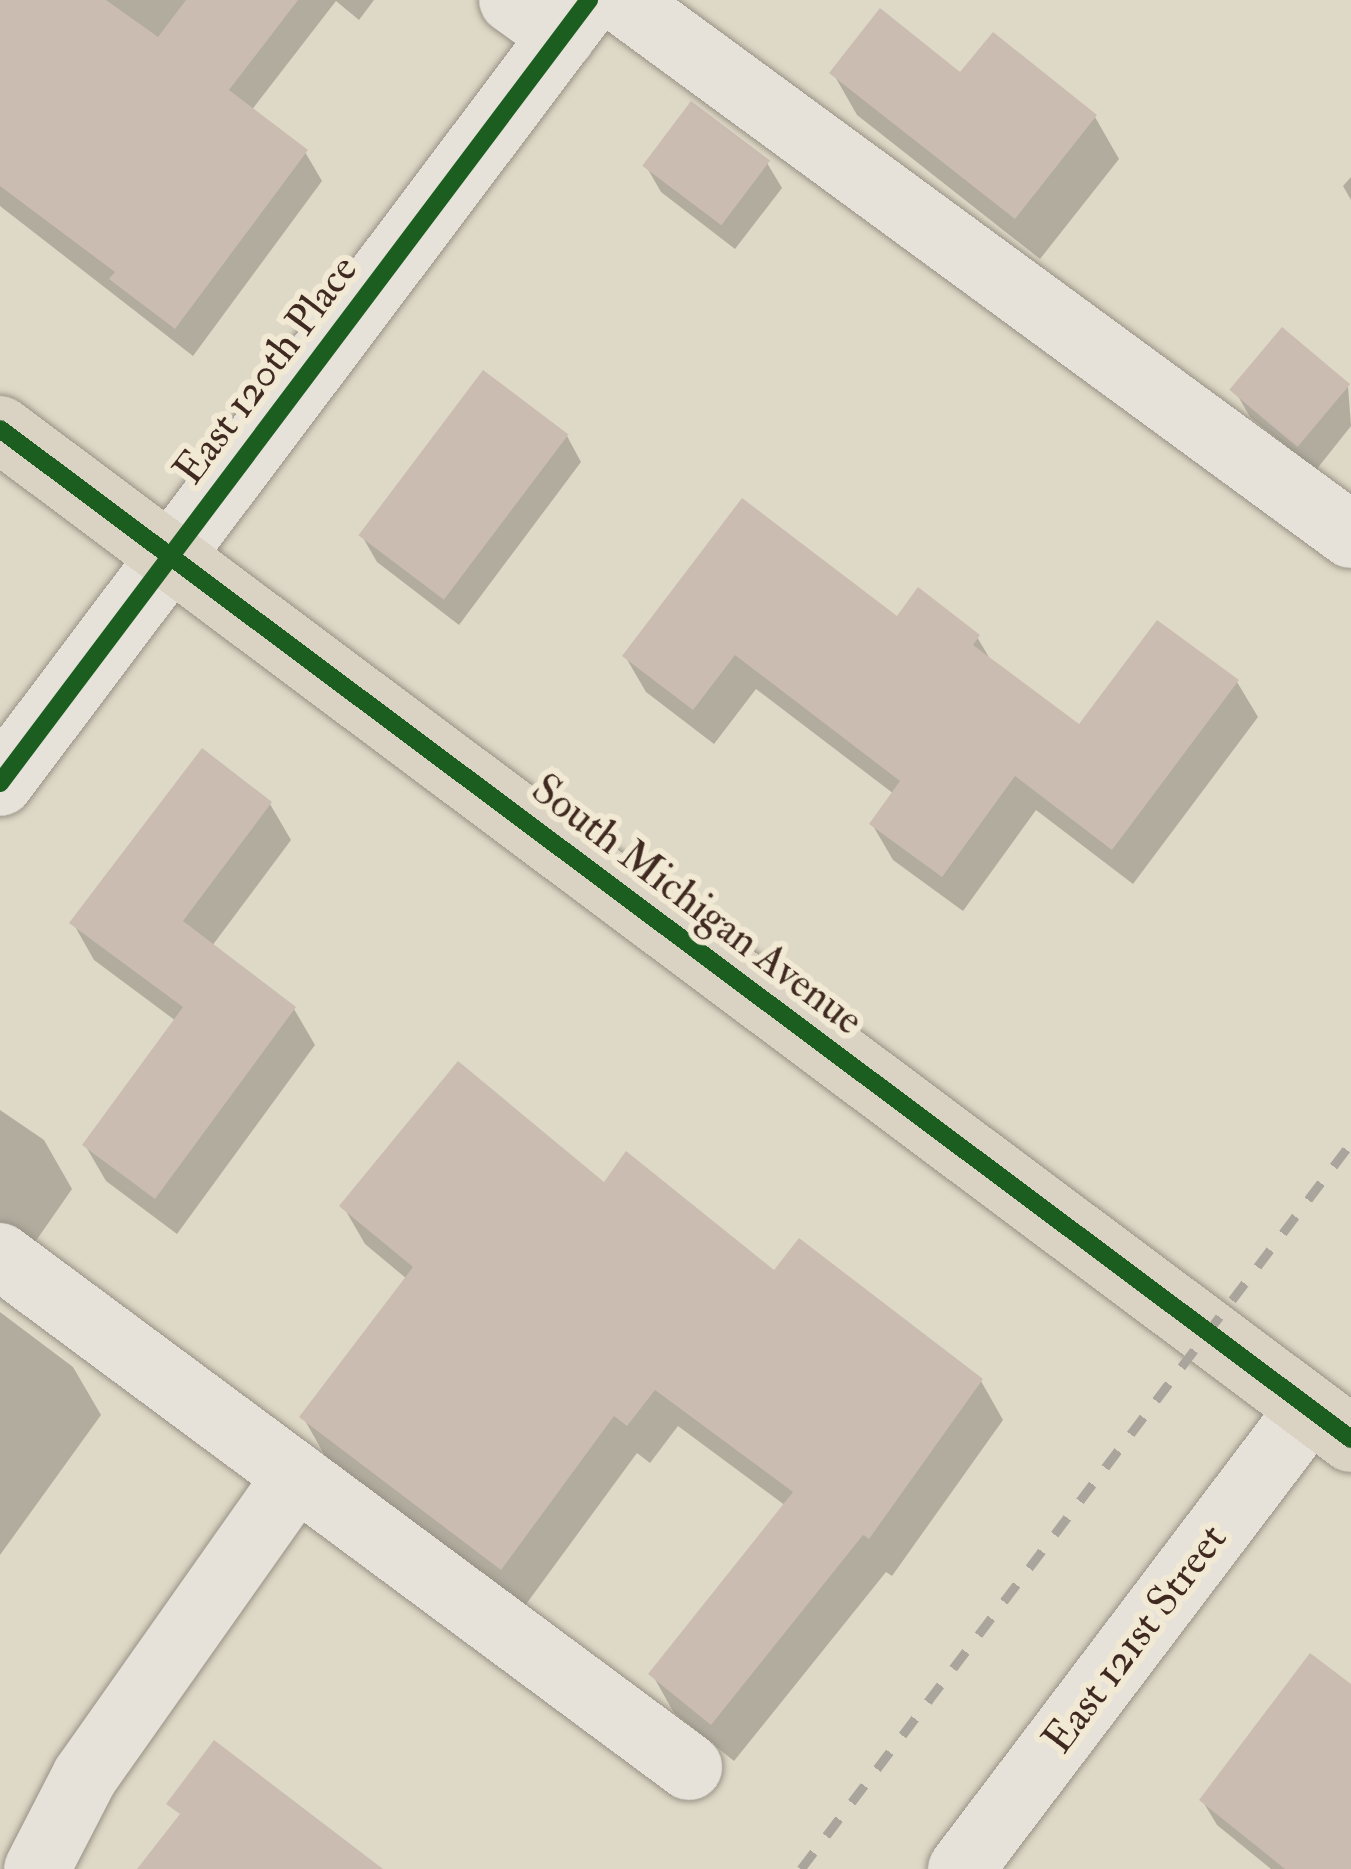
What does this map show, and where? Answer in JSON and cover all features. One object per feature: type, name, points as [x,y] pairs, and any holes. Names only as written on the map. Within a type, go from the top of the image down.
[{"type":"main road","name":"South Michigan Avenue","points":[[0,429],[1330,1424]]},
{"type":"street","points":[[621,0],[1351,535]]},
{"type":"street","name":"East 120th Place","points":[[0,783],[171,556],[554,12]]},
{"type":"street","points":[[0,1256],[689,1767]]},
{"type":"street","name":"East 121st Street","points":[[961,1869],[1330,1424]]},
{"type":"street","points":[[37,1869],[85,1776],[297,1476]]},
{"type":"building","points":[[0,0],[106,0],[158,37],[186,0],[298,0],[229,90],[308,150],[175,329],[109,279],[115,272],[0,186]]},
{"type":"building","points":[[880,8],[960,72],[993,32],[1097,115],[1015,219],[829,73]]},
{"type":"building","points":[[691,101],[770,161],[721,225],[642,166]]},
{"type":"building","points":[[1282,327],[1350,384],[1297,447],[1229,390]]},
{"type":"building","points":[[483,370],[568,434],[444,600],[358,535]]},
{"type":"building","points":[[742,498],[897,616],[918,587],[980,635],[973,645],[1079,724],[1157,620],[1239,680],[1112,850],[1015,776],[942,877],[869,824],[900,781],[735,655],[693,710],[622,656]]},
{"type":"building","points":[[202,748],[272,802],[183,921],[296,1007],[155,1199],[82,1145],[183,1007],[69,923]]},
{"type":"building","points":[[458,1061],[604,1182],[626,1151],[774,1270],[799,1238],[983,1379],[869,1539],[863,1535],[711,1725],[648,1674],[793,1492],[655,1390],[627,1426],[614,1416],[501,1570],[299,1417],[413,1267],[339,1206]]},
{"type":"building","points":[[1310,1653],[1351,1684],[1351,1869],[1285,1869],[1199,1800]]},
{"type":"building","points":[[214,1740],[383,1869],[137,1869],[180,1814],[166,1804]]},
{"type":"railway","points":[[801,1869],[1351,1143]]},
{"type":"cycle path","points":[[0,783],[589,0]]},
{"type":"cycle path","points":[[0,429],[1351,1439]]}]
